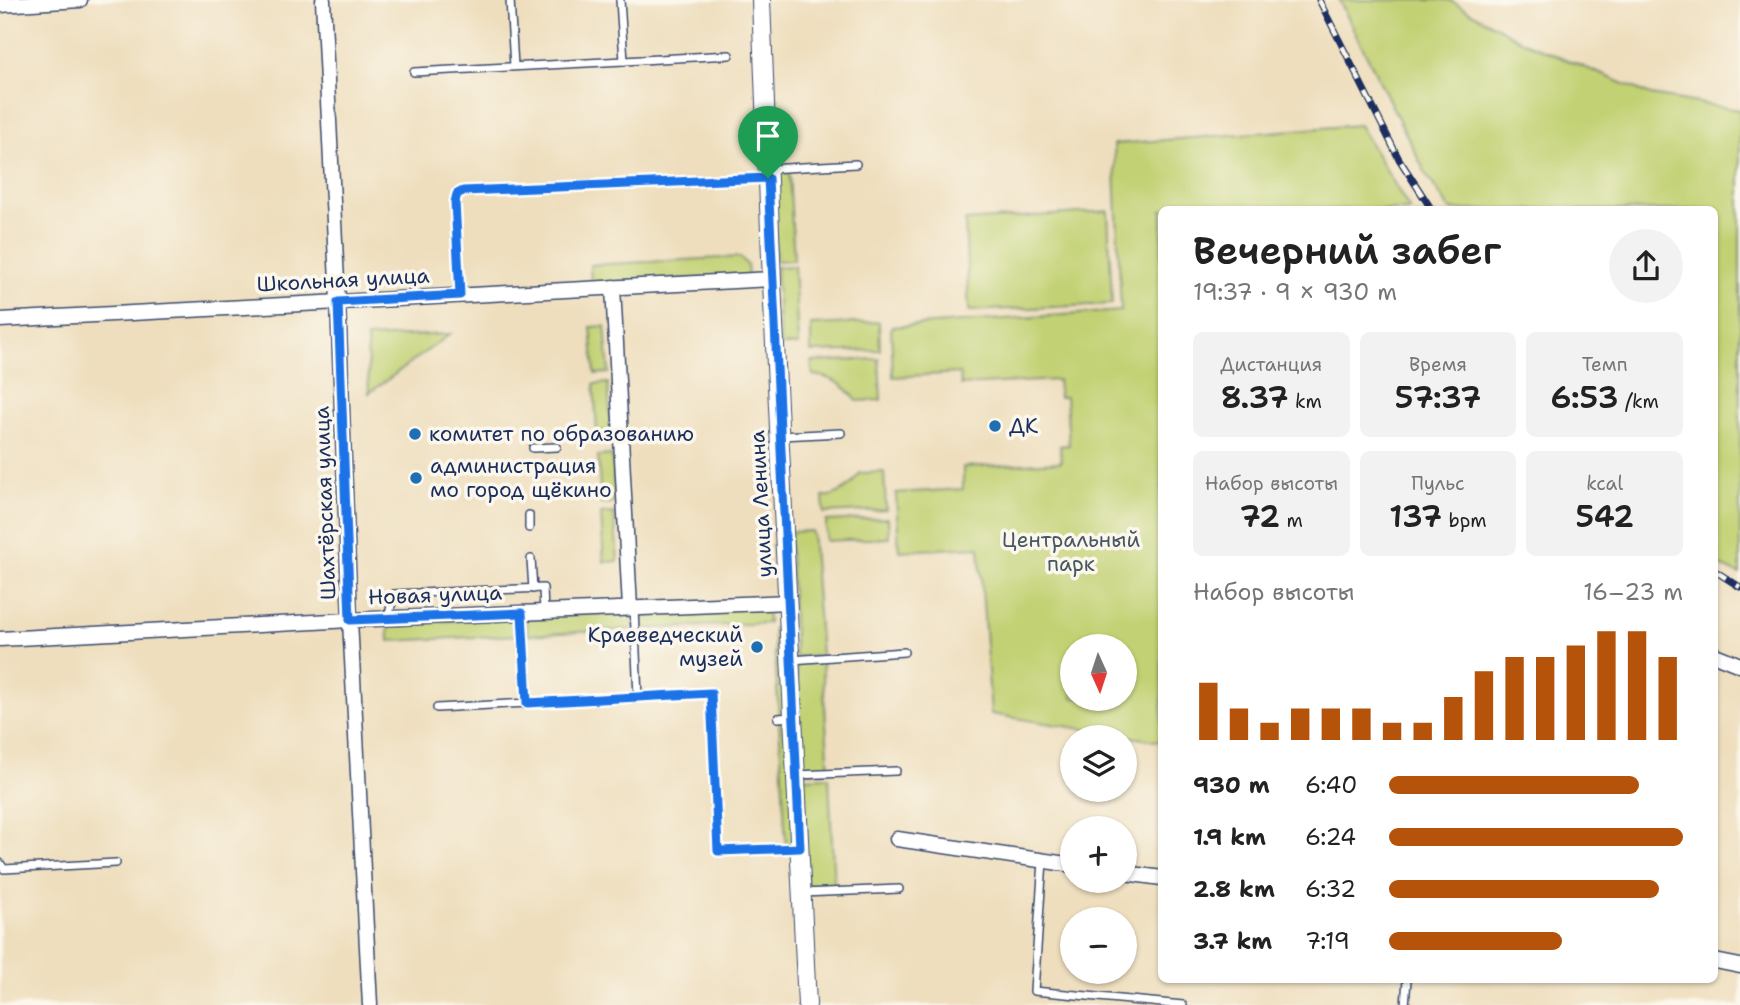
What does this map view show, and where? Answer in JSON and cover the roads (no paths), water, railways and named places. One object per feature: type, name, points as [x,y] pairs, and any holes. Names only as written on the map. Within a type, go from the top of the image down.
[{"type":"street","points":[[0,5],[80,0]]},
{"type":"street","name":"Шахтёрская улица","points":[[323,0],[370,1005]]},
{"type":"street","name":"улица Ленина","points":[[761,0],[791,660],[785,717],[796,775],[807,1005]]},
{"type":"street","name":"Школьная улица","points":[[0,320],[772,279]]},
{"type":"street","points":[[613,287],[632,608]]},
{"type":"street","name":"Новая улица","points":[[0,639],[388,618],[788,602]]},
{"type":"street","points":[[1718,656],[1740,665]]},
{"type":"street","points":[[897,839],[1060,863]]},
{"type":"street","points":[[1137,875],[1158,877]]},
{"type":"street","points":[[1718,962],[1740,966]]},
{"type":"lane","points":[[510,0],[514,66]]},
{"type":"lane","points":[[620,0],[624,61]]},
{"type":"lane","points":[[414,72],[729,55]]},
{"type":"lane","points":[[460,295],[455,202],[457,194],[463,191],[768,174],[856,164]]},
{"type":"lane","points":[[780,436],[841,433]]},
{"type":"lane","points":[[533,448],[557,447]]},
{"type":"lane","points":[[528,515],[529,528]]},
{"type":"lane","points":[[531,559],[533,589]]},
{"type":"lane","points":[[388,618],[394,594],[544,588],[544,612]]},
{"type":"lane","points":[[632,608],[639,697]]},
{"type":"lane","points":[[522,613],[527,703]]},
{"type":"lane","points":[[791,660],[904,652]]},
{"type":"lane","points":[[438,708],[711,693],[718,851],[800,848]]},
{"type":"lane","points":[[796,775],[896,771]]},
{"type":"lane","points":[[1043,860],[1034,991],[1184,1005]]},
{"type":"lane","points":[[0,863],[4,869],[116,863]]},
{"type":"lane","points":[[802,893],[899,889]]},
{"type":"lane","points":[[1405,1005],[1407,983]]},
{"type":"railway","points":[[1319,0],[1399,159],[1429,206]]},
{"type":"railway","points":[[1718,573],[1740,587]]},
{"type":"place","name":"ДК","points":[[995,426]]},
{"type":"place","name":"комитет по образованию","points":[[415,434]]},
{"type":"place","name":"администрация мо город щёкино","points":[[416,478]]},
{"type":"place","name":"Краеведческий музей","points":[[757,647]]},
{"type":"park label","name":"Центральный парк","points":[[1071,552]]}]
